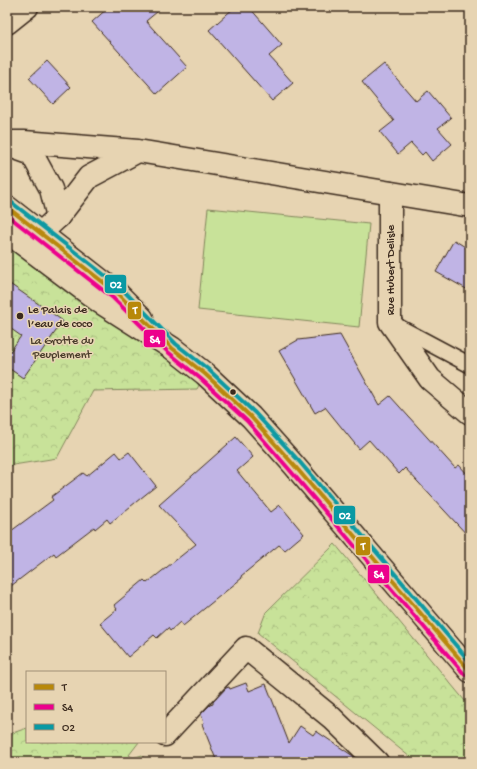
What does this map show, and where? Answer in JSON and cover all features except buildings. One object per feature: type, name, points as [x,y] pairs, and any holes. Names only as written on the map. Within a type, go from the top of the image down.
[{"type":"main road","points":[[7,23],[27,7]]},
{"type":"main road","points":[[7,142],[138,151],[470,206]]},
{"type":"main road","points":[[7,145],[32,154],[51,189],[58,217]]},
{"type":"main road","points":[[13,237],[41,233],[58,217],[89,177],[138,151]]},
{"type":"main road","name":"Rue Hubert Delisle","points":[[390,193],[390,322],[430,379],[470,413]]},
{"type":"main road","points":[[7,207],[117,293],[172,348]]},
{"type":"main road","points":[[13,237],[100,302],[172,348],[205,374],[251,417],[294,464],[470,671]]},
{"type":"main road","points":[[166,734],[246,648],[332,718],[377,762]]},
{"type":"lane","points":[[390,322],[470,365]]},
{"type":"green space","points":[[208,208],[369,224],[359,327],[198,310]]},
{"type":"green space","name":"La Grotte du Peuplement","points":[[7,232],[205,374],[197,389],[93,391],[57,458],[7,466]]},
{"type":"green space","points":[[335,544],[470,707],[470,762],[416,762],[258,633],[266,612]]},
{"type":"green space","points":[[26,728],[26,743],[138,743],[129,755],[133,758],[142,755],[146,762],[7,762],[7,735]]},
{"type":"transit line","name":"O2","points":[[11,202],[121,288],[176,344],[209,370],[255,413],[298,460],[470,662]]},
{"type":"transit line","name":"T","points":[[7,207],[117,293],[172,348],[205,374],[251,417],[470,671]]},
{"type":"transit line","name":"S4","points":[[7,215],[113,298],[168,352],[201,379],[247,421],[465,675]]},
{"type":"place","name":"Le Palais de l’eau de coco","points":[[20,316]]}]
